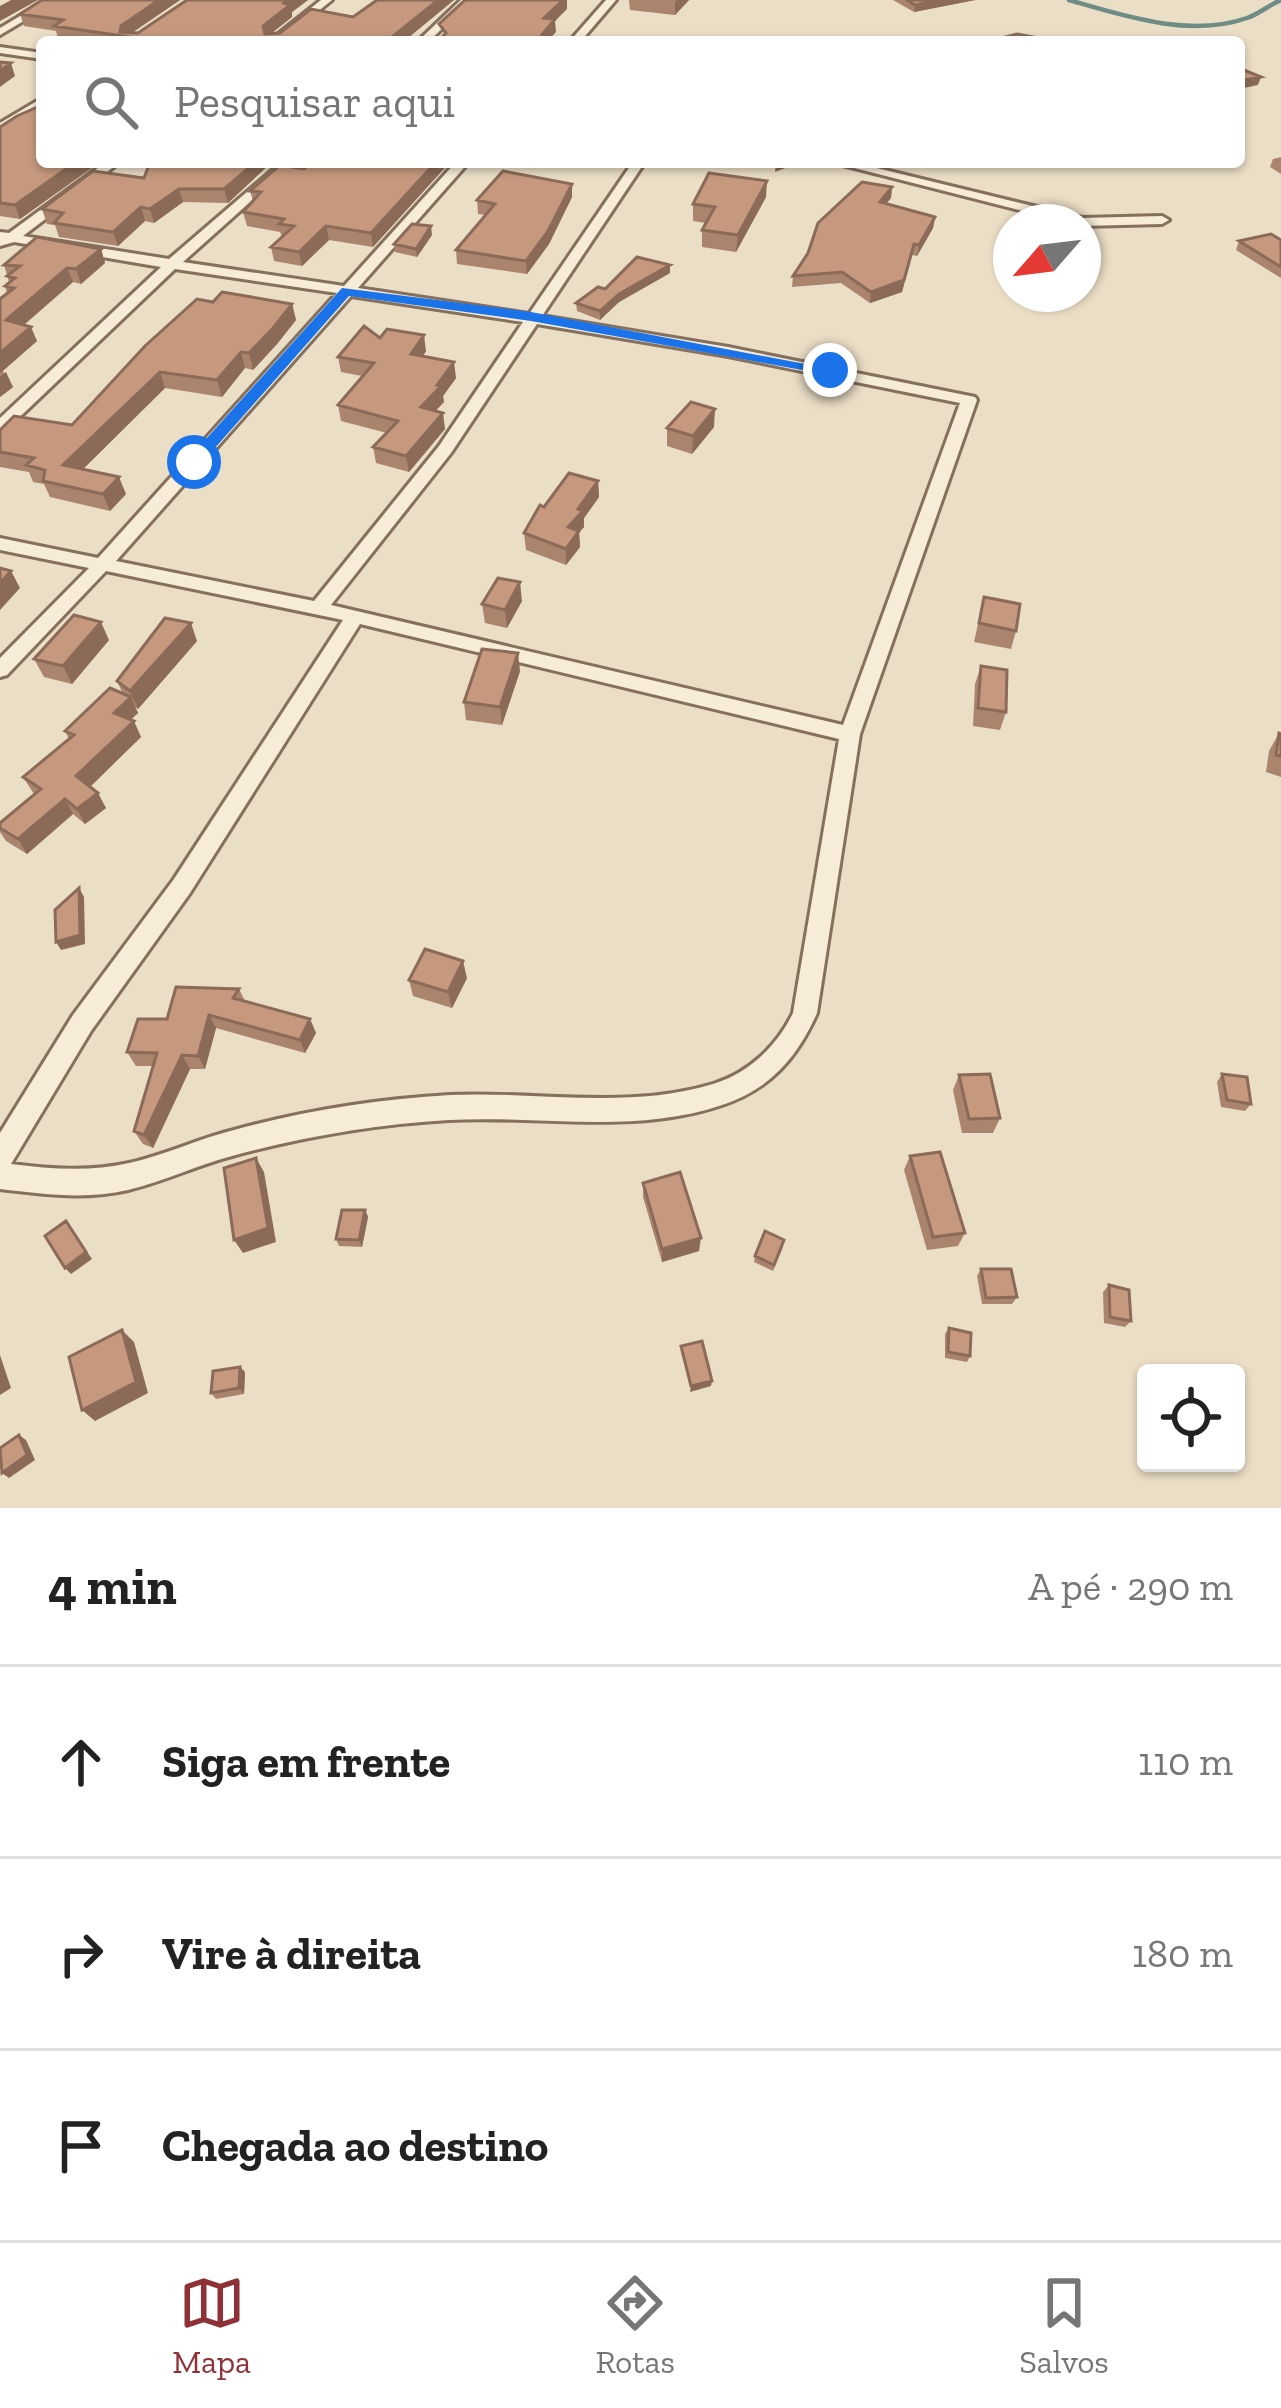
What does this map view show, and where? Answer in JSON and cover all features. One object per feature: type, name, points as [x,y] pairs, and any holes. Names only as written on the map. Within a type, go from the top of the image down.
[{"type":"street","points":[[0,32],[54,0]]},
{"type":"street","points":[[281,36],[327,0]]},
{"type":"street","points":[[428,36],[467,0]]},
{"type":"street","points":[[579,36],[611,0]]},
{"type":"street","points":[[0,50],[36,55]]},
{"type":"street","points":[[0,128],[36,104]]},
{"type":"street","points":[[4,241],[106,168]]},
{"type":"street","points":[[0,427],[282,168]]},
{"type":"street","points":[[0,670],[102,565],[458,168]]},
{"type":"street","points":[[318,608],[445,449],[635,168]]},
{"type":"street","points":[[862,168],[1008,204]]},
{"type":"street","points":[[1101,222],[1162,220]]},
{"type":"street","points":[[0,1176],[71,1183],[111,1180],[234,1142],[417,1110],[656,1107],[742,1086],[794,1043],[805,1013],[850,734],[969,400],[869,377],[531,316],[4,241]]},
{"type":"street","points":[[0,544],[318,608],[850,734]]},
{"type":"street","points":[[0,1158],[82,1023],[182,886],[355,617]]},
{"type":"building","points":[[42,0],[159,0],[121,26],[120,32],[138,33],[187,0],[289,0],[284,3],[290,5],[263,26],[265,34],[280,33],[311,9],[353,17],[377,0],[438,0],[393,36],[122,36],[54,26],[63,20],[20,14]]},
{"type":"building","points":[[465,0],[563,0],[544,18],[555,19],[541,36],[443,36],[446,33],[439,24]]},
{"type":"building","points":[[36,108],[36,168],[67,168],[15,205],[0,203],[0,127]]},
{"type":"building","points":[[148,168],[249,168],[224,189],[179,189],[150,209],[141,207],[113,232],[54,223],[63,213],[42,209],[93,171],[144,178]]},
{"type":"building","points":[[277,168],[431,168],[371,233],[326,226],[299,252],[271,247],[294,226],[279,224],[284,219],[243,212],[261,192],[250,191]]},
{"type":"building","points":[[503,171],[572,184],[526,261],[456,250],[495,204],[477,200]]},
{"type":"building","points":[[709,173],[767,181],[738,235],[702,230],[715,207],[693,204]]},
{"type":"building","points":[[862,182],[892,187],[880,202],[935,217],[919,245],[914,244],[904,280],[871,292],[842,272],[793,276],[808,253],[818,223]]},
{"type":"building","points":[[412,224],[431,226],[416,249],[394,244]]},
{"type":"building","points":[[1271,234],[1281,240],[1281,267],[1239,241]]},
{"type":"building","points":[[37,237],[101,249],[76,269],[67,268],[6,320],[31,327],[0,353],[0,299],[14,288],[5,286],[15,278],[7,276],[20,266],[4,265]]},
{"type":"building","points":[[637,257],[670,265],[619,294],[600,311],[576,303],[598,287],[605,289]]},
{"type":"building","points":[[222,292],[292,304],[249,353],[241,352],[217,380],[160,372],[63,465],[119,477],[103,494],[43,481],[45,470],[26,465],[34,458],[0,452],[0,430],[14,416],[72,425],[145,346],[197,299],[213,302]]},
{"type":"building","points":[[364,326],[380,338],[387,329],[424,335],[411,354],[454,362],[437,385],[441,386],[421,407],[443,413],[406,456],[373,447],[398,421],[338,405],[374,363],[338,357]]},
{"type":"building","points":[[691,402],[715,409],[693,436],[667,428]]},
{"type":"building","points":[[569,473],[598,481],[578,509],[583,511],[568,527],[579,531],[566,549],[524,533],[540,505],[544,507]]},
{"type":"building","points":[[498,578],[520,582],[505,610],[482,604]]},
{"type":"building","points":[[984,597],[1020,604],[1016,631],[979,623]]},
{"type":"building","points":[[74,615],[101,622],[63,666],[34,659]]},
{"type":"building","points":[[165,618],[191,623],[130,691],[117,681]]},
{"type":"building","points":[[482,649],[518,653],[500,707],[464,702]]},
{"type":"building","points":[[981,666],[1007,670],[1006,712],[978,708]]},
{"type":"building","points":[[110,688],[131,697],[114,713],[134,721],[76,776],[98,793],[77,809],[65,799],[18,839],[0,828],[0,823],[41,789],[23,777],[74,735],[65,731]]},
{"type":"building","points":[[79,888],[80,935],[56,942],[55,910]]},
{"type":"building","points":[[425,949],[463,961],[448,992],[409,980]]},
{"type":"building","points":[[176,987],[239,989],[233,998],[310,1019],[300,1040],[209,1015],[198,1056],[182,1055],[144,1135],[134,1131],[157,1053],[127,1052],[138,1019],[167,1019]]},
{"type":"building","points":[[990,1074],[1000,1118],[969,1119],[959,1075]]},
{"type":"building","points":[[1222,1074],[1247,1077],[1251,1104],[1227,1100]]},
{"type":"building","points":[[940,1152],[965,1233],[933,1237],[910,1156]]},
{"type":"building","points":[[256,1158],[268,1228],[234,1240],[224,1168]]},
{"type":"building","points":[[680,1172],[701,1238],[662,1249],[643,1183]]},
{"type":"building","points":[[342,1210],[365,1210],[359,1240],[336,1239]]},
{"type":"building","points":[[66,1221],[86,1252],[65,1268],[45,1236]]},
{"type":"building","points":[[765,1231],[784,1240],[774,1265],[755,1256]]},
{"type":"building","points":[[981,1269],[1011,1269],[1017,1297],[986,1298]]},
{"type":"building","points":[[1109,1285],[1129,1290],[1131,1321],[1110,1317]]},
{"type":"building","points":[[949,1328],[971,1333],[970,1356],[948,1352]]},
{"type":"building","points":[[122,1330],[136,1382],[82,1410],[69,1357]]},
{"type":"building","points":[[702,1341],[712,1381],[691,1386],[681,1346]]},
{"type":"building","points":[[240,1367],[239,1388],[211,1393],[213,1371]]},
{"type":"building","points":[[19,1435],[27,1455],[2,1473],[0,1448]]},
{"type":"waterway","points":[[1069,0],[1157,22],[1203,26],[1247,18],[1281,0]]},
{"type":"route","points":[[194,462],[346,291],[531,316],[830,370]]}]
